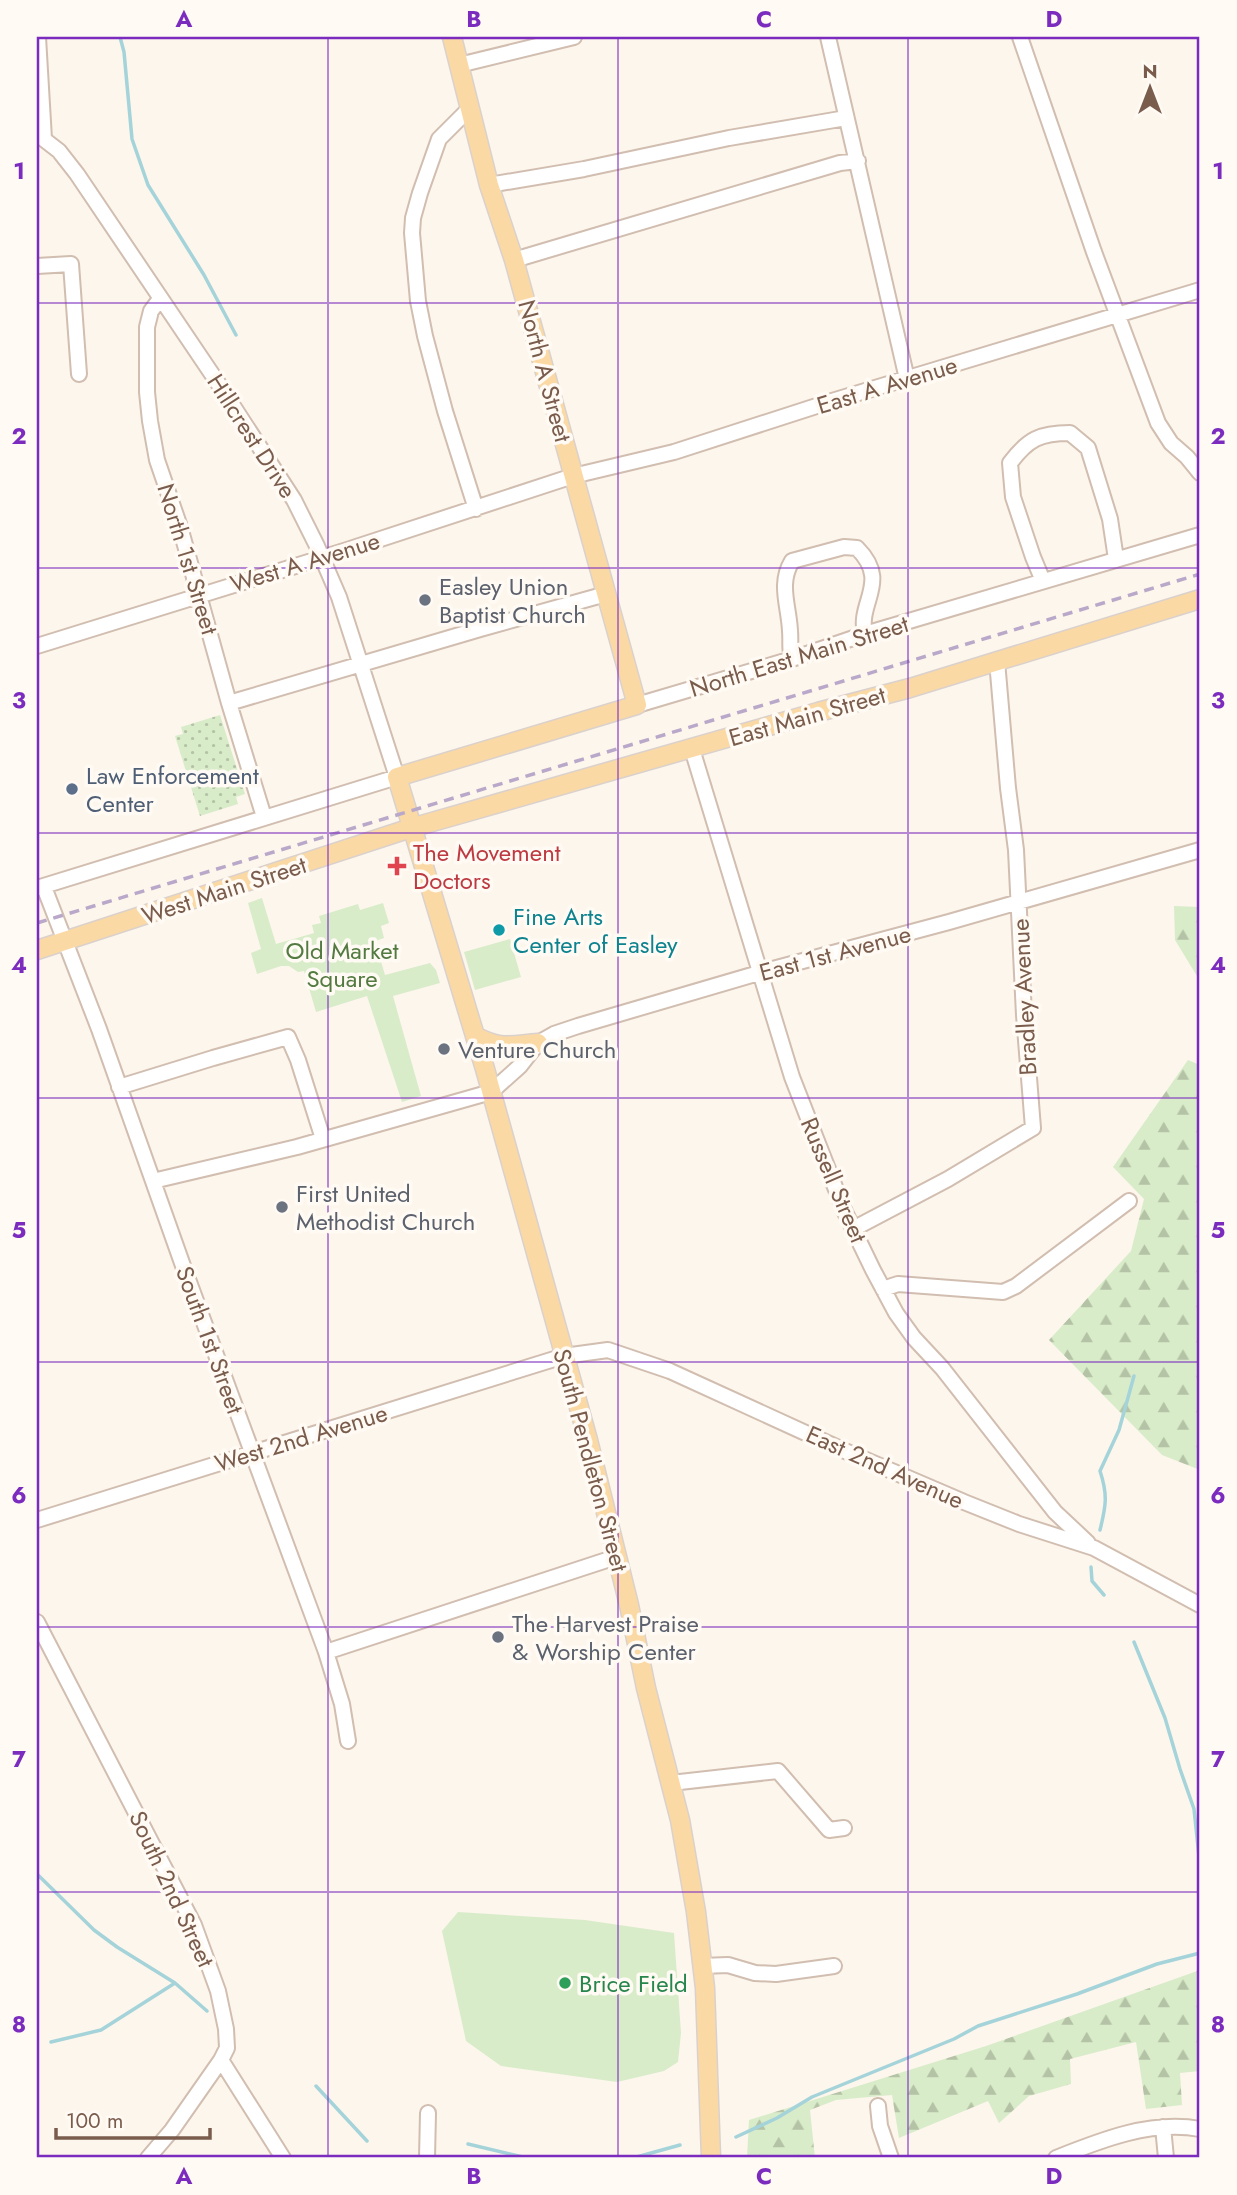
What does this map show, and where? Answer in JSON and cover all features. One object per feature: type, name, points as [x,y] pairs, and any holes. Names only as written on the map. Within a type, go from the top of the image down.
[{"type":"main road","name":"North A Street","points":[[452,37],[489,185],[514,260],[637,705]]},
{"type":"main road","name":"East Main Street","points":[[411,828],[910,688],[1200,599]]},
{"type":"main road","name":"North East Main Street","points":[[397,777],[637,705]]},
{"type":"main road","name":"South Pendleton Street","points":[[397,777],[475,1036],[588,1440],[671,1783],[696,1912],[702,1966],[712,2158]]},
{"type":"main road","name":"West Main Street","points":[[37,950],[411,828]]},
{"type":"main road","points":[[475,1036],[499,1046],[538,1043]]},
{"type":"street","points":[[38,37],[40,137]]},
{"type":"street","points":[[459,65],[574,37]]},
{"type":"street","points":[[828,37],[907,379]]},
{"type":"street","points":[[1020,37],[1117,315],[1158,423],[1171,443],[1200,472]]},
{"type":"street","points":[[470,108],[439,139],[420,193],[412,233],[418,301],[425,336],[476,509]]},
{"type":"street","points":[[489,185],[846,118]]},
{"type":"street","name":"Hillcrest Drive","points":[[40,137],[59,151],[77,174],[294,500],[339,597],[397,777]]},
{"type":"street","points":[[514,260],[840,163],[858,161]]},
{"type":"street","points":[[37,265],[71,264],[79,374]]},
{"type":"street","name":"East A Avenue","points":[[573,476],[674,452],[1200,290]]},
{"type":"street","name":"North 1st Street","points":[[160,299],[151,311],[147,327],[146,392],[149,421],[158,460],[264,817]]},
{"type":"street","points":[[1043,581],[1032,557],[1013,497],[1010,463],[1022,448],[1035,438],[1053,433],[1070,433],[1088,448],[1110,519],[1116,559]]},
{"type":"street","name":"West A Avenue","points":[[37,646],[322,558],[573,476]]},
{"type":"street","name":"North East Main Street","points":[[637,705],[1200,535]]},
{"type":"street","points":[[792,659],[784,591],[785,573],[792,561],[844,547],[857,548],[867,557],[873,575],[871,598],[862,624],[865,634]]},
{"type":"street","points":[[229,703],[606,594]]},
{"type":"street","name":"Bradley Avenue","points":[[853,1229],[948,1179],[1032,1128],[1016,849],[997,661]]},
{"type":"street","name":"Russell Street","points":[[692,749],[792,1077],[853,1229],[883,1289],[914,1338],[942,1368],[1055,1513],[1094,1548]]},
{"type":"street","points":[[40,887],[397,777]]},
{"type":"street","name":"East 1st Avenue","points":[[491,1092],[520,1066],[538,1043],[554,1034],[759,973],[1200,850]]},
{"type":"street","name":"South 1st Street","points":[[40,887],[65,941],[99,1029],[326,1652],[342,1704],[348,1741]]},
{"type":"street","points":[[119,1087],[288,1037],[323,1139]]},
{"type":"street","points":[[153,1181],[323,1139],[491,1092]]},
{"type":"street","points":[[883,1289],[898,1284],[1003,1292],[1016,1286],[1129,1201]]},
{"type":"street","name":"East 2nd Avenue","points":[[564,1356],[608,1350],[670,1371],[964,1502],[1019,1524],[1094,1548],[1200,1605]]},
{"type":"street","name":"West 2nd Avenue","points":[[37,1520],[564,1356]]},
{"type":"street","points":[[326,1652],[616,1557]]},
{"type":"street","name":"South 2nd Street","points":[[37,1622],[194,1925],[218,1991],[227,2048],[221,2060]]},
{"type":"street","points":[[671,1783],[778,1772],[829,1830],[844,1828]]},
{"type":"street","points":[[702,1966],[729,1965],[755,1973],[776,1975],[834,1966]]},
{"type":"street","points":[[148,2158],[221,2060],[283,2158]]},
{"type":"street","points":[[878,2106],[880,2126],[891,2158]]},
{"type":"street","points":[[428,2113],[428,2158]]},
{"type":"street","points":[[1163,2127],[1166,2158]]},
{"type":"street","points":[[1056,2158],[1134,2132],[1163,2127],[1200,2129]]},
{"type":"green space","points":[[220,715],[245,794],[236,797],[238,804],[200,816],[175,736],[183,734],[181,727]]},
{"type":"green space","name":"Old Market Square","points":[[262,898],[276,944],[314,933],[312,925],[321,923],[319,916],[358,904],[360,910],[383,903],[389,923],[381,926],[384,938],[375,941],[385,975],[430,963],[436,970],[440,983],[393,996],[421,1096],[402,1102],[367,996],[316,1012],[304,971],[298,972],[289,966],[281,966],[257,974],[251,953],[261,949],[248,903]]},
{"type":"green space","points":[[1174,906],[1200,907],[1200,981],[1175,940]]},
{"type":"green space","points":[[510,939],[521,977],[475,990],[464,952]]},
{"type":"green space","points":[[1188,1060],[1200,1065],[1200,1470],[1162,1455],[1049,1340],[1131,1251],[1144,1199],[1113,1167]]},
{"type":"green space","name":"Brice Field","points":[[458,1912],[585,1920],[674,1933],[681,2033],[678,2062],[664,2071],[617,2082],[501,2066],[466,2041],[442,1931]]},
{"type":"green space","points":[[1200,1970],[1200,2071],[1180,2073],[1182,2105],[1146,2109],[1136,2042],[1070,2059],[1071,2084],[1029,2096],[999,2123],[988,2101],[899,2138],[892,2095],[836,2100],[810,2110],[815,2158],[747,2158],[749,2120],[986,2046]]},
{"type":"waterway","points":[[120,37],[124,52],[132,139],[148,185],[204,275],[236,335]]},
{"type":"waterway","points":[[1100,1530],[1105,1500],[1100,1471],[1119,1430],[1134,1376]]},
{"type":"waterway","points":[[1091,1567],[1092,1581],[1104,1595]]},
{"type":"waterway","points":[[1134,1642],[1165,1718],[1194,1809],[1200,1866]]},
{"type":"waterway","points":[[37,1874],[94,1930],[175,1983],[207,2011]]},
{"type":"waterway","points":[[736,2137],[777,2118],[812,2097],[954,2039],[978,2026],[1077,1994],[1157,1964],[1200,1953]]},
{"type":"waterway","points":[[51,2042],[101,2030],[175,1983]]},
{"type":"waterway","points":[[316,2086],[367,2141]]},
{"type":"waterway","points":[[468,2144],[527,2158]]},
{"type":"waterway","points":[[633,2158],[680,2145]]},
{"type":"railway","points":[[37,923],[1200,574]]},
{"type":"place","name":"Easley Union Baptist Church","points":[[425,600]]},
{"type":"place","name":"Law Enforcement Center","points":[[72,789]]},
{"type":"place","name":"The Movement Doctors","points":[[397,866]]},
{"type":"place","name":"Fine Arts Center of Easley","points":[[499,930]]},
{"type":"place","name":"Venture Church","points":[[444,1049]]},
{"type":"place","name":"First United Methodist Church","points":[[282,1207]]},
{"type":"place","name":"The Harvest Praise & Worship Center","points":[[498,1637]]},
{"type":"place","name":"Brice Field","points":[[565,1983]]}]
